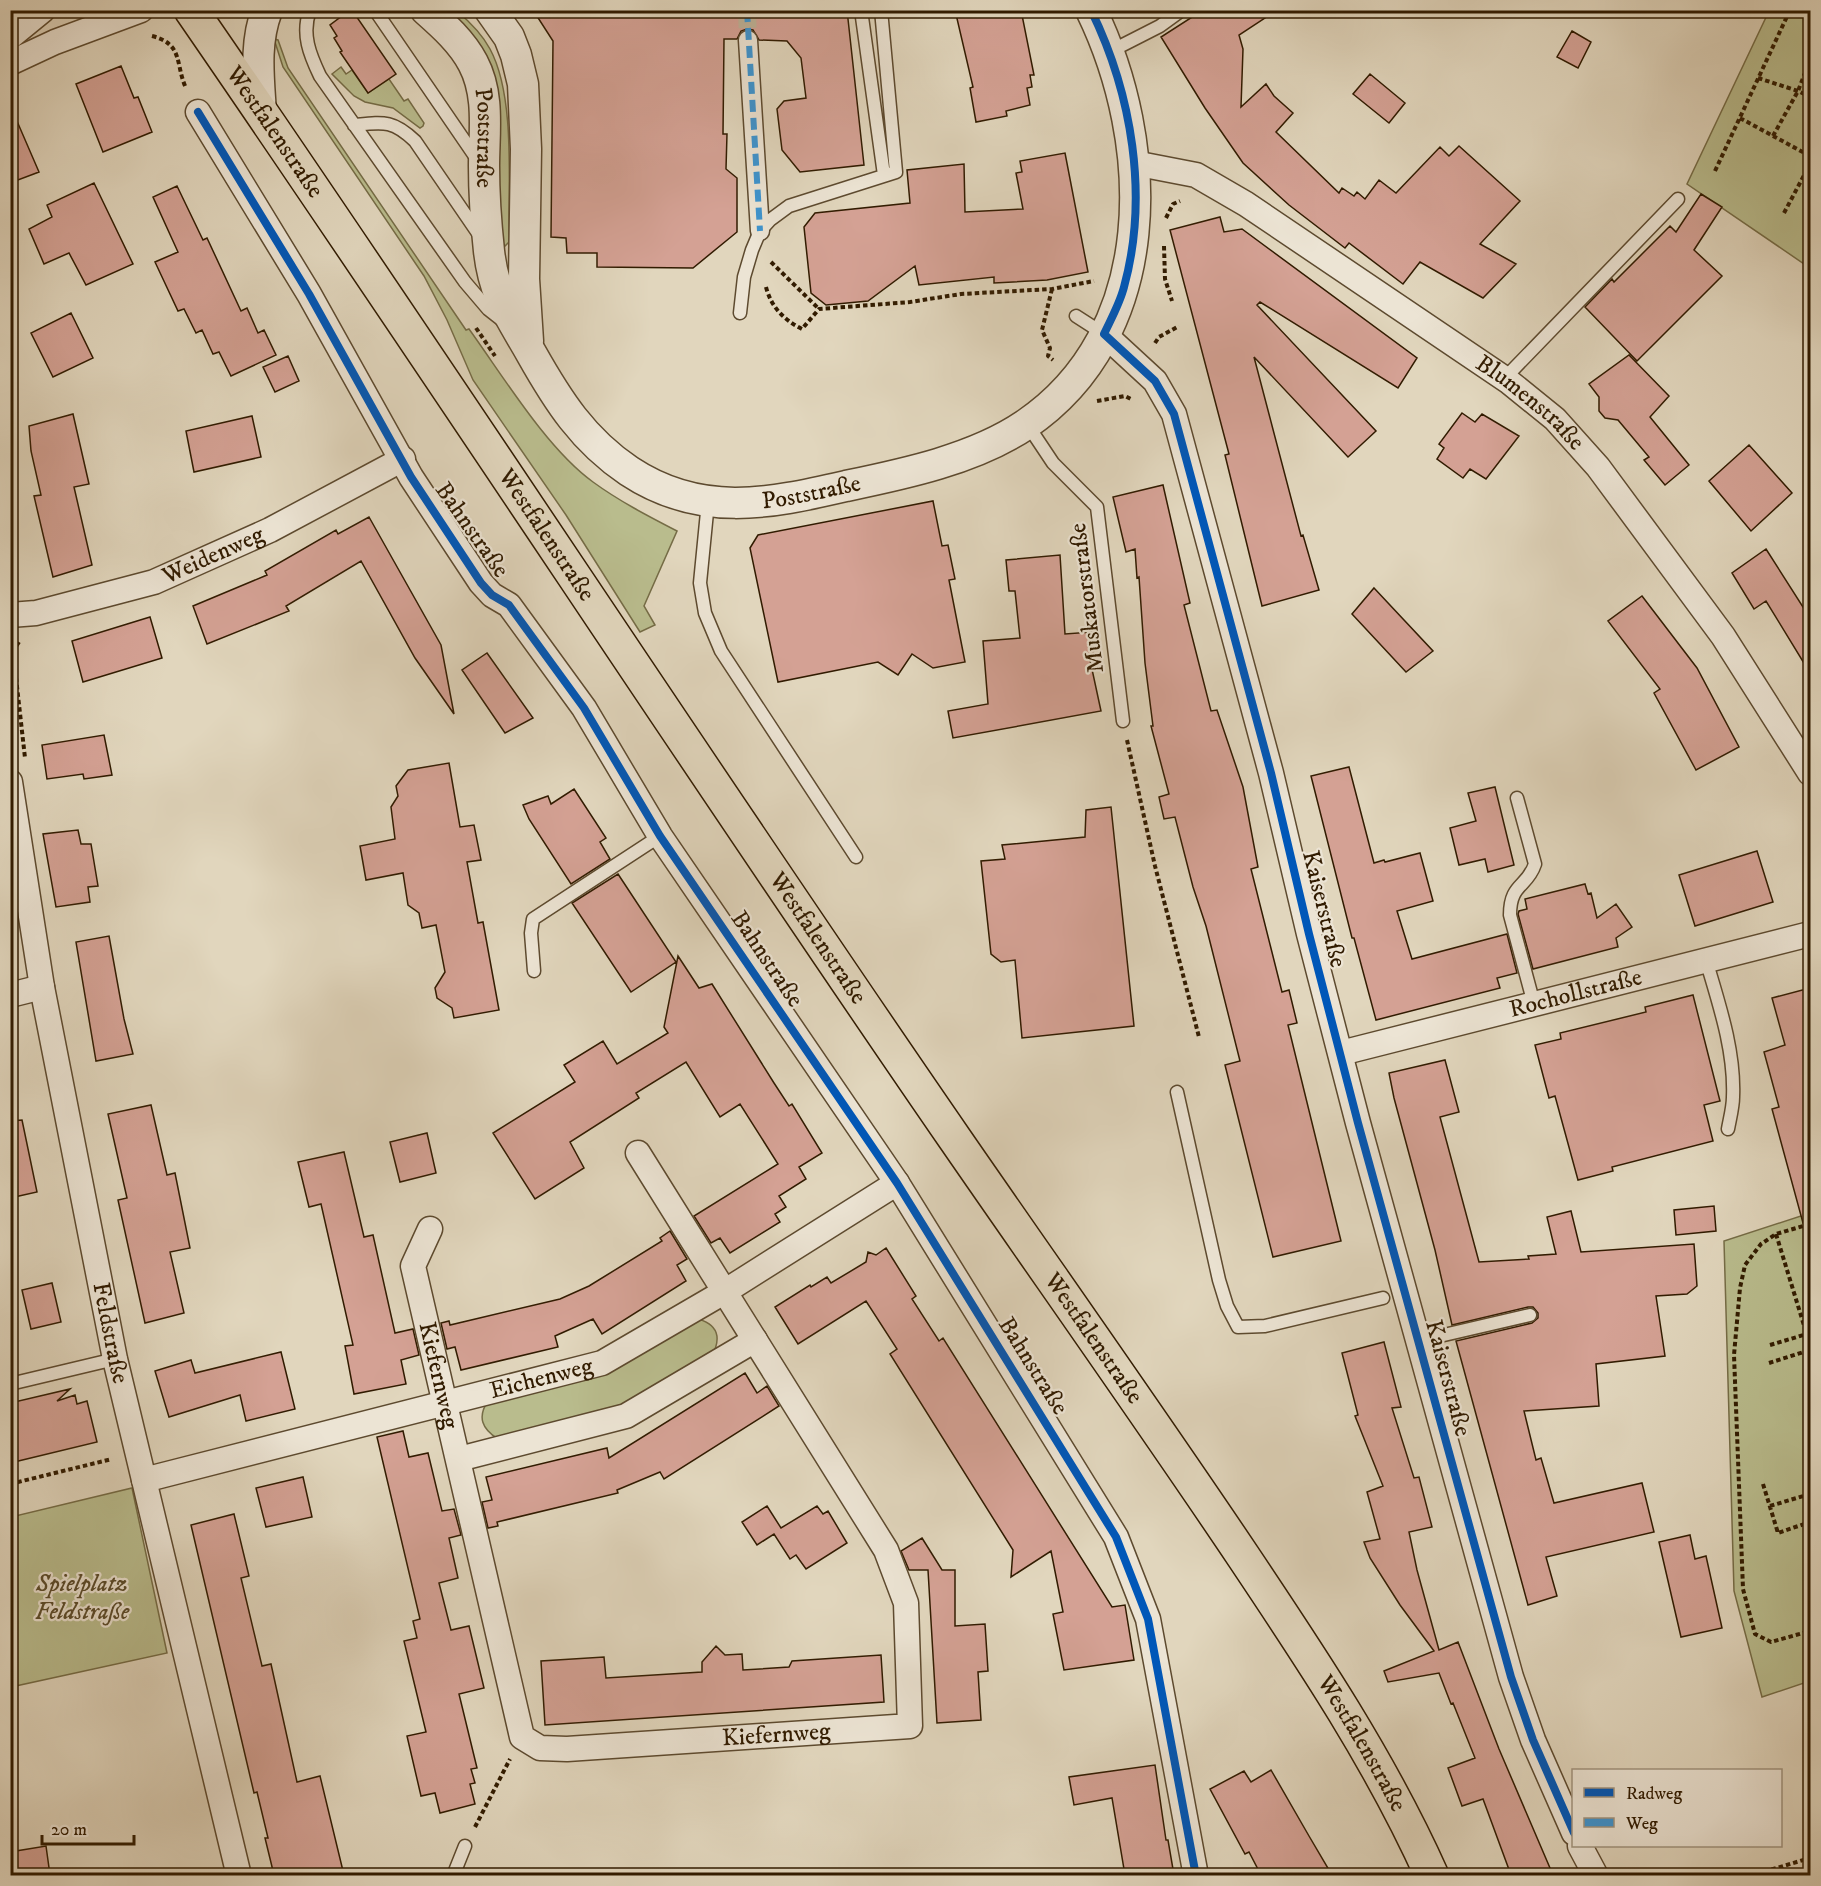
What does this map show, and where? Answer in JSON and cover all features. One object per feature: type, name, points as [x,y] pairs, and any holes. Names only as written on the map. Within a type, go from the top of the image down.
[{"type":"main road","name":"Westfalenstraße","points":[[190,10],[429,358],[954,1138],[1106,1355],[1331,1688],[1390,1792],[1432,1875]]},
{"type":"street","points":[[10,63],[56,42],[141,10]]},
{"type":"street","points":[[261,113],[259,55],[261,30],[267,10]]},
{"type":"street","name":"Poststraße","points":[[426,10],[456,38],[473,63],[479,77],[485,120],[484,170],[489,248],[498,294],[508,315],[565,411],[610,457],[652,484],[687,498],[734,504],[766,501],[858,484],[947,460],[989,445],[1027,424],[1057,399],[1075,380],[1104,334]]},
{"type":"street","name":"Poststraße","points":[[490,10],[508,37],[516,55],[523,84],[526,149],[524,342]]},
{"type":"street","points":[[1091,10],[1109,52],[1127,116],[1134,163],[1135,225],[1131,256],[1123,290],[1104,334]]},
{"type":"street","points":[[10,37],[40,11]]},
{"type":"street","points":[[748,40],[760,231]]},
{"type":"street","name":"Bahnstraße","points":[[198,112],[309,294],[411,477],[481,583],[492,595],[509,605],[584,708],[660,836],[897,1183],[1116,1537],[1148,1619],[1196,1875]]},
{"type":"street","name":"Blumenstraße","points":[[1134,163],[1196,175],[1246,204],[1504,379],[1555,419],[1598,467],[1723,636],[1810,773]]},
{"type":"street","name":"Kaiserstraße","points":[[1104,334],[1155,381],[1174,414],[1271,773],[1309,934],[1358,1123],[1511,1677],[1533,1740],[1572,1828]]},
{"type":"street","name":"Weidenweg","points":[[10,615],[36,613],[154,582],[270,530],[403,459]]},
{"type":"street","name":"Feldstraße","points":[[10,782],[42,987],[115,1359],[239,1875]]},
{"type":"street","name":"Rochollstraße","points":[[1341,1053],[1810,934]]},
{"type":"street","points":[[10,995],[42,987]]},
{"type":"street","name":"Kiefernweg","points":[[430,1229],[413,1266],[522,1737],[540,1748],[567,1749],[910,1726],[906,1604],[886,1550],[638,1153]]},
{"type":"street","name":"Eichenweg","points":[[144,1480],[602,1363],[724,1292],[897,1183]]},
{"type":"street","points":[[459,1459],[626,1416],[755,1340]]},
{"type":"street","points":[[1581,1847],[1596,1875]]},
{"type":"lane","points":[[310,10],[306,35],[310,54],[320,76],[465,282],[488,309],[524,342]]},
{"type":"lane","points":[[375,10],[484,170]]},
{"type":"lane","points":[[861,10],[884,176]]},
{"type":"lane","points":[[740,313],[748,263],[760,231],[770,220],[789,206],[896,172],[881,10]]},
{"type":"lane","points":[[1109,52],[1160,26],[1182,10]]},
{"type":"lane","points":[[354,125],[390,124],[402,128],[415,141],[489,248]]},
{"type":"lane","points":[[1504,379],[1678,199]]},
{"type":"lane","points":[[1076,316],[1104,334]]},
{"type":"lane","name":"Muskatorstraße","points":[[1027,424],[1053,463],[1097,507],[1123,722]]},
{"type":"lane","points":[[708,502],[700,583],[705,614],[721,651],[856,857]]},
{"type":"lane","points":[[1517,798],[1534,864],[1532,872],[1515,891],[1510,902],[1510,915],[1534,1004]]},
{"type":"lane","points":[[534,971],[531,933],[533,919],[660,836]]},
{"type":"lane","points":[[1706,960],[1722,1016],[1732,1065],[1734,1097],[1728,1129]]},
{"type":"lane","points":[[1177,1092],[1219,1280],[1227,1306],[1238,1327],[1265,1326],[1383,1298]]},
{"type":"lane","points":[[1418,1341],[1530,1315]]},
{"type":"lane","points":[[10,1384],[115,1359]]},
{"type":"lane","points":[[453,1875],[465,1846]]},
{"type":"path","points":[[1715,171],[1790,10]]},
{"type":"path","points":[[150,36],[160,38],[172,47],[179,59]]},
{"type":"path","points":[[1773,136],[1798,91],[1810,62]]},
{"type":"path","points":[[1758,78],[1810,97]]},
{"type":"path","points":[[1740,118],[1810,156]]},
{"type":"path","points":[[1784,213],[1810,164]]},
{"type":"path","points":[[1163,226],[1173,204],[1183,200]]},
{"type":"path","points":[[1164,237],[1166,279],[1172,301]]},
{"type":"path","points":[[765,265],[767,258],[819,309]]},
{"type":"path","points":[[765,281],[766,290],[774,307],[788,322],[802,329],[819,309],[909,302],[961,294],[1052,289],[1095,281],[1123,290]]},
{"type":"path","points":[[1048,356],[1050,348],[1042,330],[1052,289]]},
{"type":"path","points":[[10,306],[13,584]]},
{"type":"path","points":[[474,326],[500,363]]},
{"type":"path","points":[[1091,407],[1097,401]]},
{"type":"path","points":[[1123,722],[1155,866],[1199,1037]]},
{"type":"path","points":[[1810,1224],[1776,1234],[1761,1244],[1745,1265],[1740,1288],[1734,1355],[1743,1589],[1755,1634],[1771,1642],[1810,1631]]},
{"type":"path","points":[[1776,1234],[1810,1345]]},
{"type":"path","points":[[1770,1346],[1807,1334]]},
{"type":"path","points":[[1769,1363],[1810,1350]]},
{"type":"path","points":[[10,1484],[138,1453]]},
{"type":"path","points":[[1804,1456],[1810,1453]]},
{"type":"path","points":[[1763,1484],[1778,1533],[1810,1522]]},
{"type":"path","points":[[1770,1506],[1810,1494]]},
{"type":"path","points":[[465,1846],[522,1737]]},
{"type":"path","points":[[1750,1875],[1810,1858]]},
{"type":"green space","points":[[445,11],[457,11],[483,38],[498,69],[504,92],[509,143],[509,242],[503,248],[499,242],[499,120]]},
{"type":"green space","points":[[1769,11],[1810,11],[1810,268],[1687,184]]},
{"type":"green space","points":[[274,39],[278,40],[288,68],[466,330],[469,329],[511,389],[559,451],[593,482],[623,502],[677,531],[644,606],[655,625],[640,632],[566,515],[473,380],[447,320],[424,276],[283,67]]},
{"type":"green space","points":[[341,67],[346,74],[352,70],[368,93],[389,79],[404,101],[408,99],[424,123],[423,126],[420,128],[393,108],[365,102],[354,96],[332,74]]},
{"type":"green space","points":[[1810,1213],[1810,1681],[1762,1697],[1734,1591],[1724,1241]]},
{"type":"green space","points":[[695,1318],[709,1324],[716,1333],[717,1344],[711,1358],[638,1402],[498,1439],[485,1427],[482,1417],[488,1401]]},
{"type":"green space","name":"Spielplatz Feldstraße","points":[[132,1488],[167,1653],[11,1687],[11,1517]]},
{"type":"building","points":[[350,10],[396,74],[368,93],[340,52],[342,51],[334,38],[337,36],[330,25]]},
{"type":"building","points":[[533,10],[847,10],[864,165],[800,172],[782,150],[777,109],[784,101],[806,98],[801,58],[787,41],[759,40],[753,30],[747,29],[741,31],[737,39],[724,39],[723,134],[727,134],[726,169],[737,178],[737,232],[693,268],[597,267],[597,253],[567,253],[566,238],[551,237],[553,41]]},
{"type":"building","points":[[955,10],[1021,10],[1034,75],[1030,75],[1032,87],[1027,88],[1030,105],[1006,111],[1007,116],[976,122],[970,88],[973,87]]},
{"type":"building","points":[[1203,10],[1277,10],[1239,35],[1243,49],[1241,107],[1266,84],[1274,96],[1293,113],[1276,132],[1339,193],[1342,188],[1354,196],[1357,192],[1365,199],[1379,180],[1396,193],[1440,147],[1449,156],[1459,146],[1520,201],[1480,244],[1516,264],[1483,298],[1420,262],[1403,284],[1349,243],[1345,248],[1289,205],[1243,163],[1205,108],[1161,37]]},
{"type":"building","points":[[1572,31],[1591,42],[1578,68],[1557,57]]},
{"type":"building","points":[[121,66],[134,98],[138,97],[152,132],[103,152],[76,84]]},
{"type":"building","points":[[1370,74],[1405,103],[1389,123],[1353,94]]},
{"type":"building","points":[[10,105],[39,172],[10,183]]},
{"type":"building","points":[[1065,153],[1088,272],[1047,280],[994,283],[994,277],[919,285],[915,266],[868,301],[826,305],[811,293],[804,227],[815,213],[910,203],[907,170],[964,164],[965,212],[1023,209],[1016,173],[1022,172],[1020,161]]},
{"type":"building","points":[[94,183],[133,264],[86,285],[69,253],[44,264],[29,229],[52,217],[47,205]]},
{"type":"building","points":[[177,186],[203,240],[207,238],[241,311],[247,308],[258,333],[264,330],[276,355],[231,376],[219,352],[213,354],[202,330],[196,333],[184,309],[178,311],[155,262],[178,252],[153,197]]},
{"type":"building","points":[[1701,194],[1722,207],[1694,250],[1722,276],[1637,361],[1585,307],[1612,279],[1614,282],[1670,226],[1676,232]]},
{"type":"building","points":[[1220,217],[1224,232],[1242,229],[1417,358],[1398,388],[1260,302],[1257,305],[1376,431],[1348,457],[1254,357],[1301,536],[1303,535],[1319,590],[1262,606],[1225,455],[1229,454],[1170,230]]},
{"type":"building","points":[[71,313],[93,358],[53,377],[31,333]]},
{"type":"building","points":[[1629,355],[1669,396],[1650,417],[1689,465],[1665,485],[1644,460],[1649,457],[1618,420],[1605,418],[1599,411],[1599,397],[1589,384]]},
{"type":"building","points":[[288,356],[299,381],[275,392],[263,367]]},
{"type":"building","points":[[1462,413],[1475,422],[1482,414],[1519,436],[1486,479],[1470,469],[1463,478],[1437,459],[1444,448],[1439,444]]},
{"type":"building","points":[[73,414],[89,484],[74,487],[92,565],[53,577],[34,496],[41,495],[31,451],[29,426]]},
{"type":"building","points":[[252,416],[261,457],[194,472],[186,431]]},
{"type":"building","points":[[1749,445],[1792,493],[1751,531],[1709,481]]},
{"type":"building","points":[[1163,485],[1190,603],[1184,605],[1211,711],[1217,710],[1243,787],[1258,867],[1251,869],[1282,992],[1289,990],[1297,1023],[1288,1025],[1341,1241],[1273,1257],[1225,1065],[1240,1061],[1206,926],[1193,887],[1175,817],[1164,819],[1159,797],[1169,794],[1151,726],[1153,726],[1135,549],[1126,552],[1113,497]]},
{"type":"building","points":[[933,501],[942,546],[948,545],[955,579],[949,580],[965,662],[933,668],[912,654],[898,675],[878,662],[778,682],[750,548],[758,535]]},
{"type":"building","points":[[369,517],[441,645],[454,714],[415,658],[361,561],[286,606],[289,611],[207,644],[193,606],[267,575],[265,571],[336,530],[338,534]]},
{"type":"building","points":[[1766,549],[1810,618],[1810,673],[1766,601],[1754,609],[1732,573]]},
{"type":"building","points":[[1060,555],[1065,634],[1092,632],[1094,660],[1090,660],[1101,711],[953,738],[948,711],[988,704],[983,641],[1020,638],[1015,591],[1009,591],[1006,560]]},
{"type":"building","points":[[1374,588],[1433,651],[1406,672],[1352,614]]},
{"type":"building","points":[[1642,596],[1697,668],[1739,747],[1696,770],[1654,693],[1660,689],[1608,621]]},
{"type":"building","points":[[150,617],[162,658],[83,682],[72,641]]},
{"type":"building","points":[[487,653],[533,718],[505,733],[462,670]]},
{"type":"building","points":[[104,735],[112,775],[84,779],[83,774],[47,779],[42,745]]},
{"type":"building","points":[[449,763],[460,827],[474,825],[481,860],[467,862],[478,923],[483,922],[499,1010],[454,1018],[452,1008],[437,998],[435,988],[445,972],[436,925],[422,928],[419,913],[408,905],[403,873],[366,880],[360,846],[395,839],[391,807],[398,796],[396,786],[408,770]]},
{"type":"building","points":[[1349,767],[1374,863],[1420,853],[1433,901],[1397,911],[1412,959],[1507,934],[1517,973],[1497,978],[1500,988],[1376,1020],[1354,938],[1352,938],[1311,776]]},
{"type":"building","points":[[1495,787],[1514,865],[1488,872],[1485,859],[1459,865],[1450,828],[1476,821],[1468,793]]},
{"type":"building","points":[[574,789],[606,838],[600,842],[610,859],[571,884],[529,819],[523,805],[548,796],[551,804]]},
{"type":"building","points":[[1111,807],[1134,1026],[1022,1038],[1015,960],[1001,962],[991,954],[981,861],[1005,859],[1002,845],[1085,837],[1086,810]]},
{"type":"building","points":[[78,830],[81,844],[91,844],[98,886],[88,887],[90,902],[56,907],[43,834]]},
{"type":"building","points":[[1757,851],[1773,902],[1695,926],[1679,875]]},
{"type":"building","points":[[618,874],[676,962],[631,992],[572,903]]},
{"type":"building","points":[[1585,884],[1588,894],[1591,893],[1597,918],[1616,904],[1632,927],[1616,938],[1618,947],[1533,969],[1518,914],[1519,911],[1527,909],[1525,899]]},
{"type":"building","points":[[109,936],[124,1019],[133,1054],[96,1061],[76,942]]},
{"type":"building","points":[[678,956],[699,988],[712,984],[774,1083],[789,1106],[792,1104],[822,1153],[799,1167],[806,1179],[779,1196],[786,1207],[775,1214],[780,1222],[730,1253],[720,1238],[711,1243],[694,1216],[778,1164],[740,1104],[720,1117],[686,1062],[636,1093],[639,1098],[570,1142],[584,1168],[535,1199],[493,1133],[575,1082],[564,1065],[603,1041],[617,1064],[668,1033],[664,1027]]},
{"type":"building","points":[[1810,988],[1810,1222],[1803,1223],[1772,1109],[1779,1107],[1764,1052],[1785,1045],[1772,998]]},
{"type":"building","points":[[1693,995],[1720,1101],[1704,1105],[1713,1141],[1612,1167],[1613,1171],[1578,1180],[1555,1096],[1549,1098],[1535,1045],[1561,1039],[1560,1033],[1646,1012],[1645,1007]]},
{"type":"building","points":[[1445,1060],[1459,1112],[1440,1117],[1479,1262],[1529,1259],[1528,1256],[1556,1254],[1547,1217],[1571,1211],[1581,1252],[1694,1244],[1697,1286],[1687,1294],[1656,1296],[1665,1356],[1596,1364],[1599,1406],[1524,1411],[1536,1460],[1541,1458],[1554,1503],[1642,1483],[1654,1532],[1546,1557],[1557,1596],[1528,1605],[1456,1341],[1532,1323],[1538,1318],[1538,1313],[1533,1307],[1528,1307],[1452,1325],[1389,1073]]},
{"type":"building","points":[[151,1105],[167,1175],[175,1173],[190,1248],[170,1252],[184,1313],[145,1323],[118,1200],[127,1198],[108,1114]]},
{"type":"building","points":[[22,1120],[37,1192],[10,1198],[10,1121]]},
{"type":"building","points":[[427,1133],[436,1173],[400,1182],[390,1142]]},
{"type":"building","points":[[344,1152],[364,1237],[373,1235],[395,1333],[413,1329],[419,1355],[401,1360],[406,1384],[354,1394],[345,1346],[353,1345],[321,1204],[309,1207],[298,1162]]},
{"type":"building","points":[[1714,1206],[1716,1231],[1676,1235],[1674,1210]]},
{"type":"building","points":[[670,1231],[687,1259],[677,1265],[686,1281],[602,1334],[593,1319],[555,1336],[558,1347],[461,1370],[455,1347],[447,1349],[441,1323],[449,1321],[450,1325],[560,1299],[589,1286],[662,1241],[660,1238]]},
{"type":"building","points":[[886,1248],[916,1296],[912,1299],[939,1341],[943,1338],[1112,1607],[1125,1605],[1134,1660],[1064,1670],[1053,1614],[1063,1612],[1051,1551],[1011,1577],[1013,1550],[890,1354],[897,1349],[866,1301],[798,1344],[775,1307],[827,1277],[831,1283],[866,1262],[868,1252],[876,1255]]},
{"type":"building","points":[[52,1283],[61,1322],[31,1329],[22,1290]]},
{"type":"building","points":[[1384,1342],[1401,1407],[1392,1408],[1414,1478],[1419,1477],[1432,1527],[1409,1532],[1439,1650],[1458,1642],[1499,1749],[1553,1875],[1511,1875],[1483,1799],[1462,1806],[1448,1768],[1475,1758],[1439,1673],[1388,1682],[1384,1671],[1434,1651],[1400,1605],[1370,1558],[1364,1542],[1380,1539],[1367,1492],[1383,1486],[1355,1416],[1358,1415],[1342,1353]]},
{"type":"building","points":[[281,1352],[295,1409],[246,1421],[240,1395],[169,1417],[155,1371],[191,1360],[195,1373]]},
{"type":"building","points":[[745,1373],[757,1393],[767,1386],[779,1406],[664,1479],[660,1472],[617,1490],[618,1493],[497,1522],[498,1526],[488,1528],[482,1502],[492,1500],[486,1477],[607,1448],[609,1458]]},
{"type":"building","points":[[70,1389],[57,1401],[75,1395],[77,1404],[87,1401],[97,1442],[10,1463],[10,1403]]},
{"type":"building","points":[[403,1431],[409,1457],[428,1453],[442,1511],[454,1509],[461,1535],[449,1538],[458,1578],[439,1583],[451,1630],[469,1626],[484,1688],[459,1694],[477,1768],[471,1769],[475,1783],[470,1784],[475,1804],[440,1813],[435,1793],[421,1796],[407,1736],[426,1732],[404,1641],[417,1638],[413,1621],[420,1619],[377,1437]]},
{"type":"building","points":[[303,1477],[312,1517],[266,1527],[256,1488]]},
{"type":"building","points":[[767,1506],[781,1528],[817,1506],[823,1514],[828,1511],[847,1543],[806,1569],[796,1555],[790,1559],[774,1534],[757,1545],[742,1522]]},
{"type":"building","points":[[234,1514],[249,1576],[241,1578],[262,1666],[271,1664],[297,1782],[320,1776],[344,1875],[274,1875],[265,1838],[268,1838],[257,1792],[254,1793],[191,1525]]},
{"type":"building","points":[[1690,1535],[1695,1559],[1706,1556],[1722,1628],[1681,1637],[1659,1542]]},
{"type":"building","points":[[922,1538],[942,1570],[955,1570],[955,1626],[985,1624],[988,1671],[978,1672],[981,1720],[937,1723],[928,1570],[909,1570],[901,1551]]},
{"type":"building","points":[[716,1646],[725,1655],[742,1654],[743,1670],[789,1667],[792,1661],[881,1655],[884,1702],[545,1725],[541,1661],[604,1657],[606,1678],[702,1672],[702,1662]]},
{"type":"building","points":[[1155,1765],[1166,1840],[1168,1840],[1174,1875],[1125,1875],[1112,1798],[1074,1805],[1069,1777]]},
{"type":"building","points":[[1271,1770],[1332,1875],[1261,1875],[1249,1852],[1245,1854],[1210,1789],[1244,1771],[1251,1782]]},
{"type":"building","points":[[46,1846],[50,1875],[10,1875],[10,1852]]},
{"type":"tunnel","points":[[747,10],[748,40]]},
{"type":"marked path","points":[[747,10],[760,231]]},
{"type":"cycle path","points":[[1091,10],[1117,76],[1126,111],[1135,182],[1135,217],[1131,252],[1122,293],[1104,334],[1155,381],[1174,414],[1271,773],[1309,934],[1358,1123],[1511,1677],[1533,1740],[1572,1828]]},
{"type":"cycle path","points":[[198,112],[309,294],[411,477],[481,583],[492,595],[509,605],[584,708],[660,836],[897,1183],[1116,1537],[1148,1619],[1196,1876]]}]
